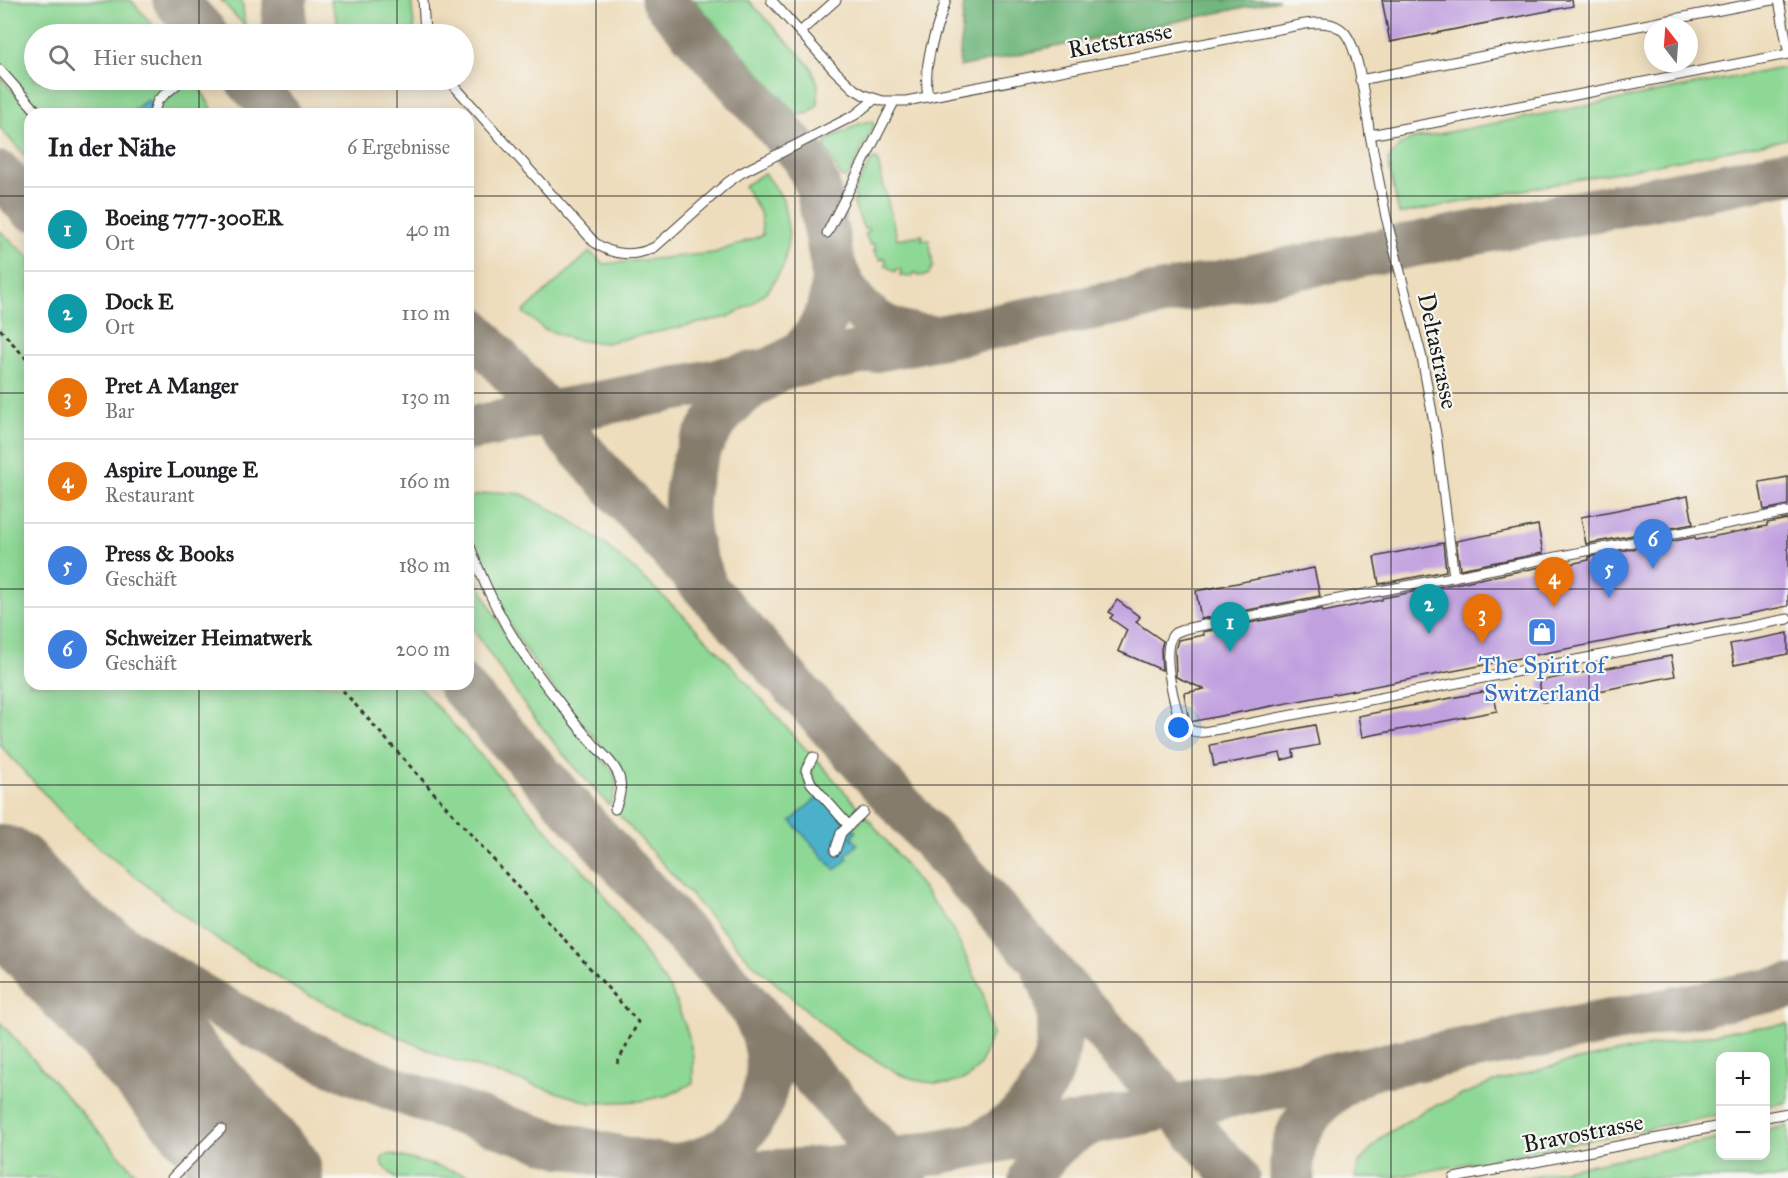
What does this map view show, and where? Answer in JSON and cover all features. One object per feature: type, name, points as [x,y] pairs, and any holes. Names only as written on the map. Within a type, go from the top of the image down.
[{"type":"lane","points":[[423,0],[424,24]]},
{"type":"lane","name":"Rietstrasse","points":[[771,0],[843,80],[864,95],[894,102],[1317,22],[1329,24],[1344,33],[1355,54],[1370,135]]},
{"type":"lane","points":[[800,32],[836,0]]},
{"type":"lane","points":[[928,97],[926,70],[946,0]]},
{"type":"lane","points":[[1360,80],[1772,0]]},
{"type":"lane","points":[[1370,135],[1788,52],[1779,0]]},
{"type":"lane","points":[[0,70],[34,108]]},
{"type":"lane","points":[[155,108],[158,100],[170,90]]},
{"type":"lane","points":[[457,90],[473,108]]},
{"type":"lane","points":[[474,109],[594,242],[602,248],[617,253],[640,252],[655,247],[741,173],[855,115],[875,99]]},
{"type":"lane","points":[[827,233],[894,102]]},
{"type":"lane","name":"Deltastrasse","points":[[1370,135],[1386,217],[1422,358],[1436,434],[1454,578]]},
{"type":"lane","points":[[1788,512],[1189,628],[1175,633],[1168,644],[1167,658],[1180,720],[1184,726],[1196,733],[1788,619]]},
{"type":"lane","points":[[474,556],[494,605],[514,641],[541,681],[615,767],[620,777],[621,787],[615,809]]},
{"type":"lane","points":[[813,757],[806,770],[811,783],[849,826]]},
{"type":"lane","points":[[835,851],[841,833],[863,812]]},
{"type":"lane","points":[[1770,1116],[1788,1113]]},
{"type":"lane","name":"Bravostrasse","points":[[1454,1178],[1716,1127]]},
{"type":"lane","points":[[172,1178],[221,1129]]},
{"type":"path","points":[[0,329],[24,356]]},
{"type":"path","points":[[342,690],[638,1022],[616,1066]]},
{"type":"green space","points":[[0,0],[131,0],[151,24],[24,24],[24,90],[163,90],[149,108],[40,108],[0,64]]},
{"type":"green space","points":[[221,0],[242,0],[243,24]]},
{"type":"green space","points":[[330,0],[411,0],[414,24],[338,24]]},
{"type":"green space","points":[[694,0],[748,0],[811,67],[818,85],[818,104],[809,113],[797,115]]},
{"type":"green space","points":[[964,0],[1279,0],[959,67]]},
{"type":"green space","points":[[1788,67],[1788,139],[1399,214],[1388,160],[1400,145],[1413,139]]},
{"type":"green space","points":[[0,77],[28,108],[24,108],[24,154],[0,128]]},
{"type":"green space","points":[[177,90],[200,90],[212,108],[159,108]]},
{"type":"green space","points":[[872,121],[874,125],[848,177],[842,178],[825,147],[827,140],[861,123]]},
{"type":"green space","points":[[877,159],[897,239],[922,235],[922,240],[929,240],[933,266],[928,275],[918,276],[913,273],[913,277],[900,276],[901,270],[897,269],[895,272],[885,265],[887,262],[884,258],[880,260],[873,250],[876,249],[874,244],[870,245],[865,234],[869,232],[868,228],[864,229],[853,202],[856,201],[854,191],[872,160]]},
{"type":"green space","points":[[764,173],[783,199],[789,234],[784,265],[770,288],[752,304],[728,317],[605,343],[575,340],[544,329],[523,312],[590,252],[604,264],[714,253],[763,235],[760,212],[744,186]]},
{"type":"green space","points":[[0,231],[24,253],[24,690],[422,690],[600,889],[672,992],[688,1033],[693,1057],[693,1083],[669,1095],[641,1101],[591,1103],[441,1056],[301,992],[204,931],[79,832],[0,745]]},
{"type":"green space","points":[[497,492],[522,494],[570,520],[604,544],[683,615],[810,754],[805,763],[803,778],[808,787],[848,831],[866,816],[951,926],[983,993],[992,1035],[980,1065],[968,1078],[949,1084],[924,1082],[901,1075],[841,1040],[750,961],[618,814],[626,789],[618,764],[538,668],[491,588],[474,546],[474,496]]},
{"type":"green space","points":[[474,570],[483,592],[510,641],[543,687],[615,774],[615,790],[609,805],[563,754],[525,706],[474,630]]},
{"type":"green space","points":[[817,760],[860,809],[850,815],[822,791],[812,775],[812,769]]},
{"type":"green space","points":[[0,1022],[140,1178],[0,1178]]},
{"type":"green space","points":[[1788,1024],[1788,1102],[1770,1105],[1770,1052],[1716,1052],[1716,1116],[1391,1178],[1355,1178],[1358,1164],[1382,1137],[1425,1110],[1494,1082],[1568,1062],[1733,1030]]},
{"type":"green space","points":[[1788,1126],[1788,1178],[1522,1178],[1716,1140],[1716,1160],[1770,1160],[1770,1129]]},
{"type":"green space","points":[[391,1154],[480,1178],[395,1178],[381,1163],[383,1156]]},
{"type":"water","points":[[147,99],[155,108],[137,108]]},
{"type":"water","points":[[822,793],[856,832],[851,837],[858,844],[846,856],[848,859],[835,870],[791,821]]},
{"type":"building","points":[[1382,0],[1572,0],[1573,6],[1390,42]]},
{"type":"building","points":[[1788,477],[1788,505],[1764,510],[1759,482]]},
{"type":"building","points":[[1688,496],[1693,524],[1586,544],[1581,517]]},
{"type":"building","points":[[1788,519],[1788,606],[1189,721],[1184,693],[1204,689],[1176,677],[1175,650],[1178,640],[1204,635],[1203,632],[1322,609],[1323,612],[1546,566],[1546,569],[1589,560],[1589,557],[1695,537],[1696,540],[1767,526],[1767,523]]},
{"type":"building","points":[[1538,525],[1543,553],[1460,569],[1456,541]]},
{"type":"building","points":[[1443,543],[1446,571],[1379,584],[1374,557]]},
{"type":"building","points":[[1314,568],[1320,596],[1201,619],[1196,591]]},
{"type":"building","points":[[1117,600],[1140,617],[1136,622],[1163,641],[1162,670],[1118,651],[1127,630],[1110,618],[1113,615],[1109,612]]},
{"type":"building","points":[[1788,633],[1788,654],[1734,665],[1730,644]]},
{"type":"building","points":[[1671,656],[1675,676],[1543,702],[1539,681]]},
{"type":"building","points":[[1493,690],[1497,711],[1362,737],[1358,716]]},
{"type":"building","points":[[1315,725],[1319,745],[1293,750],[1294,757],[1282,760],[1280,753],[1214,766],[1210,745]]},
{"type":"taxiway","points":[[175,0],[197,24]]},
{"type":"taxiway","points":[[284,24],[285,0]]},
{"type":"taxiway","points":[[663,0],[804,157],[817,184],[831,256]]},
{"type":"taxiway","points":[[256,90],[273,108]]},
{"type":"taxiway","points":[[474,428],[1788,172]]},
{"type":"taxiway","points":[[0,174],[24,201]]},
{"type":"taxiway","points":[[776,367],[804,349],[823,322],[832,290],[831,256],[845,289],[867,314],[880,324],[895,331],[930,337]]},
{"type":"taxiway","points":[[474,332],[1237,1178]]},
{"type":"taxiway","points":[[703,579],[692,549],[686,520],[687,491],[694,463],[706,437],[722,413],[744,392],[770,375]]},
{"type":"taxiway","points":[[464,690],[905,1178]]},
{"type":"taxiway","points":[[0,855],[74,912],[152,966],[274,1036],[407,1094],[563,1146]]},
{"type":"taxiway","points":[[988,1139],[1010,1124],[1028,1107],[1043,1087],[1053,1066],[1059,1043],[1059,1018],[1055,994],[1044,969]]},
{"type":"taxiway","points":[[534,1137],[623,1159],[685,1168],[780,1172],[844,1167],[907,1158],[1788,987]]},
{"type":"taxiway","points":[[678,1165],[704,1159],[726,1147],[744,1130],[758,1110],[766,1087],[768,1063],[764,1038],[754,1014]]},
{"type":"taxiway","points":[[1292,1178],[1293,1150],[1309,1115],[1337,1087],[1359,1074]]},
{"type":"taxiway","points":[[1031,1178],[1054,1147],[1086,1125]]},
{"type":"runway","points":[[0,881],[267,1178]]},
{"type":"place","name":"Schweizer Heimatwerk","points":[[1653,569]]},
{"type":"place","name":"Press & Books","points":[[1609,598]]},
{"type":"place","name":"Aspire Lounge E","points":[[1554,607]]},
{"type":"place","name":"The Spirit of Switzerland","points":[[1542,632]]},
{"type":"place","name":"Dock E","points":[[1429,634]]},
{"type":"place","name":"Pret A Manger","points":[[1482,644]]},
{"type":"place","name":"Boeing 777-300ER","points":[[1230,652]]}]
